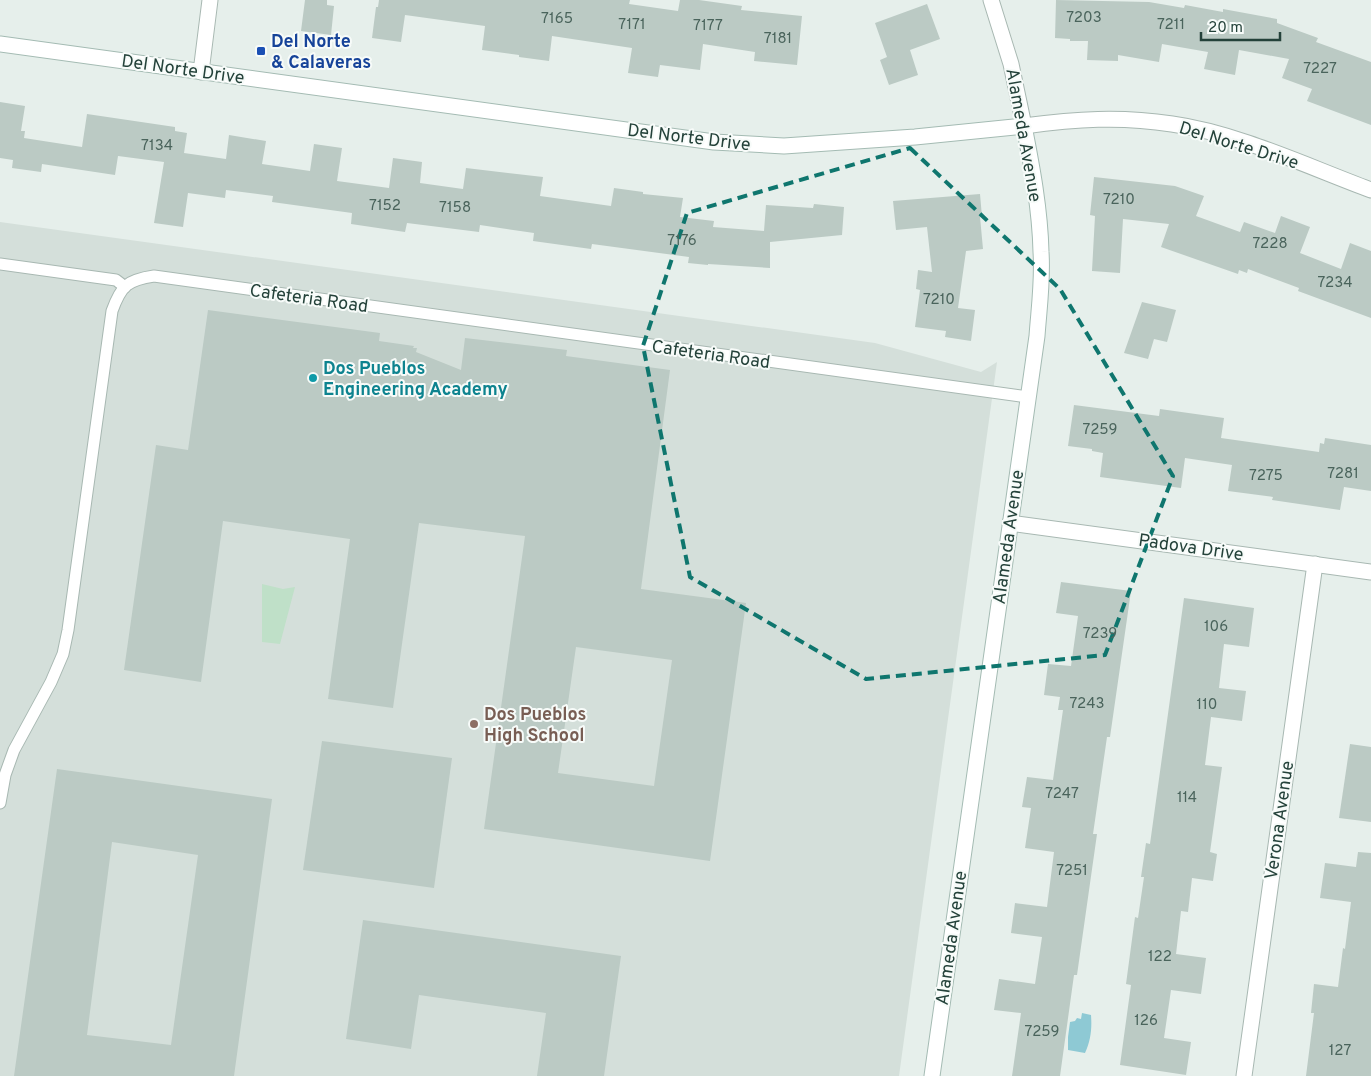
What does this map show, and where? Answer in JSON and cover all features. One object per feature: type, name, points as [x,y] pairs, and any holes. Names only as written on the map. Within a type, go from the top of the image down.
[{"type":"street","points":[[201,72],[210,0]]},
{"type":"street","name":"Alameda Avenue","points":[[932,1076],[1028,397],[1041,292],[1042,252],[1034,183],[1011,64],[991,0]]},
{"type":"street","name":"Del Norte Drive","points":[[0,44],[714,142],[760,146],[914,137],[1100,118],[1174,124],[1247,144],[1371,190]]},
{"type":"street","name":"Padova Drive","points":[[1010,522],[1371,572]]},
{"type":"street","name":"Verona Avenue","points":[[1244,1076],[1315,564]]},
{"type":"lane","points":[[0,264],[116,280],[125,287],[118,296],[112,311],[71,611],[62,654],[51,682],[14,750],[5,775],[0,802]]},
{"type":"lane","name":"Cafeteria Road","points":[[125,287],[135,279],[154,276],[1028,397]]},
{"type":"highlighted area","points":[[910,148],[1060,289],[1173,476],[1105,655],[866,679],[690,577],[643,346],[687,213]]},
{"type":"shaded area","name":"Dos Pueblos High School","points":[[0,222],[875,343],[981,372],[997,362],[899,1076],[0,1076]]},
{"type":"green space","points":[[262,584],[283,589],[295,587],[280,644],[262,642]]},
{"type":"water","points":[[1082,1013],[1091,1015],[1091,1034],[1085,1053],[1068,1050],[1070,1022],[1075,1021],[1077,1018],[1081,1019]]},
{"type":"building","points":[[305,0],[327,0],[327,5],[334,6],[331,35],[301,31]]},
{"type":"building","points":[[379,0],[630,0],[629,4],[678,11],[680,0],[699,0],[742,6],[741,10],[802,16],[797,65],[754,61],[755,52],[703,44],[700,70],[660,65],[658,77],[628,73],[632,48],[552,36],[549,61],[519,57],[519,55],[482,50],[485,26],[405,15],[401,42],[372,38],[376,7],[378,7]]},
{"type":"building","points":[[1056,0],[1149,2],[1184,8],[1185,5],[1223,12],[1223,9],[1277,19],[1277,23],[1318,38],[1316,42],[1371,62],[1371,125],[1307,101],[1312,89],[1282,78],[1289,59],[1239,50],[1235,75],[1204,69],[1208,52],[1162,44],[1159,62],[1118,55],[1118,61],[1087,60],[1088,41],[1070,41],[1070,39],[1055,38]]},
{"type":"building","points":[[927,4],[940,39],[910,50],[918,75],[889,85],[880,60],[887,57],[875,23]]},
{"type":"building","points":[[0,102],[25,106],[21,131],[25,131],[24,138],[82,147],[87,114],[175,127],[175,131],[187,133],[184,153],[226,159],[229,135],[266,141],[262,164],[310,171],[314,144],[342,148],[337,181],[389,188],[393,158],[422,162],[420,183],[463,189],[466,168],[543,177],[540,196],[611,206],[614,188],[643,192],[643,194],[683,198],[680,217],[714,221],[713,227],[764,231],[766,205],[813,208],[814,204],[844,207],[842,235],[770,242],[770,268],[708,265],[688,263],[689,257],[592,244],[591,249],[533,241],[534,233],[480,225],[479,232],[407,223],[405,232],[351,224],[352,213],[272,202],[273,196],[226,190],[225,198],[188,193],[183,227],[154,223],[164,162],[118,156],[115,175],[42,164],[41,172],[12,168],[13,160],[0,158]]},
{"type":"building","points":[[1094,177],[1175,186],[1204,196],[1196,216],[1240,232],[1244,222],[1275,233],[1281,216],[1310,227],[1300,253],[1341,269],[1350,243],[1371,251],[1371,318],[1298,291],[1299,288],[1248,269],[1247,273],[1239,270],[1238,274],[1161,247],[1169,224],[1123,219],[1120,273],[1092,271],[1095,216],[1090,215]]},
{"type":"building","points":[[980,194],[983,249],[966,251],[958,308],[975,310],[971,341],[945,337],[946,331],[915,327],[920,290],[916,289],[918,270],[932,272],[927,227],[896,230],[893,201]]},
{"type":"building","points":[[1142,302],[1176,310],[1167,342],[1154,339],[1148,359],[1124,353]]},
{"type":"building","points":[[208,310],[380,333],[379,341],[414,346],[413,348],[417,348],[416,352],[461,370],[465,338],[567,350],[566,356],[670,370],[641,589],[746,603],[710,861],[484,829],[525,536],[419,523],[393,708],[328,699],[350,539],[223,521],[201,682],[124,670],[156,445],[188,450]],"holes":[[[576,647],[672,660],[654,786],[558,773]]]},
{"type":"building","points":[[1074,405],[1159,416],[1160,409],[1224,418],[1221,438],[1319,452],[1320,443],[1324,444],[1325,438],[1371,445],[1371,491],[1344,487],[1340,510],[1272,500],[1273,497],[1228,491],[1232,465],[1185,458],[1181,488],[1100,477],[1103,453],[1092,451],[1092,449],[1068,446]]},
{"type":"building","points":[[1061,582],[1131,591],[1110,737],[1107,737],[1093,834],[1097,834],[1077,975],[1074,975],[1060,1076],[1012,1076],[1021,1013],[994,1010],[999,979],[1035,984],[1042,937],[1011,933],[1015,903],[1047,907],[1054,852],[1025,848],[1031,808],[1022,807],[1027,777],[1053,780],[1063,710],[1058,710],[1060,697],[1044,695],[1048,664],[1071,666],[1078,616],[1056,613]]},
{"type":"building","points":[[1184,598],[1254,608],[1249,647],[1224,644],[1219,688],[1246,691],[1242,721],[1211,717],[1205,765],[1222,767],[1210,852],[1217,854],[1213,881],[1192,878],[1188,912],[1181,911],[1176,954],[1206,958],[1201,994],[1171,990],[1164,1038],[1191,1042],[1186,1075],[1120,1065],[1131,985],[1126,984],[1135,917],[1138,918],[1144,877],[1141,877],[1146,843],[1150,844]]},
{"type":"building","points":[[322,741],[452,758],[434,888],[303,870]]},
{"type":"building","points":[[1350,744],[1371,747],[1371,822],[1339,818]]},
{"type":"building","points":[[57,769],[272,799],[234,1076],[14,1076]],"holes":[[[112,842],[198,855],[171,1045],[87,1035]]]},
{"type":"building","points":[[1358,852],[1371,853],[1371,1076],[1306,1076],[1314,1013],[1311,1013],[1314,984],[1338,987],[1351,902],[1320,898],[1325,863],[1356,867]]},
{"type":"building","points":[[363,920],[621,956],[604,1076],[537,1076],[546,1013],[419,995],[411,1049],[346,1039]]},
{"type":"place","name":"Del Norte & Calaveras","points":[[261,51]]},
{"type":"place","name":"Dos Pueblos Engineering Academy","points":[[313,378]]},
{"type":"place","name":"Dos Pueblos High School","points":[[474,724]]}]
